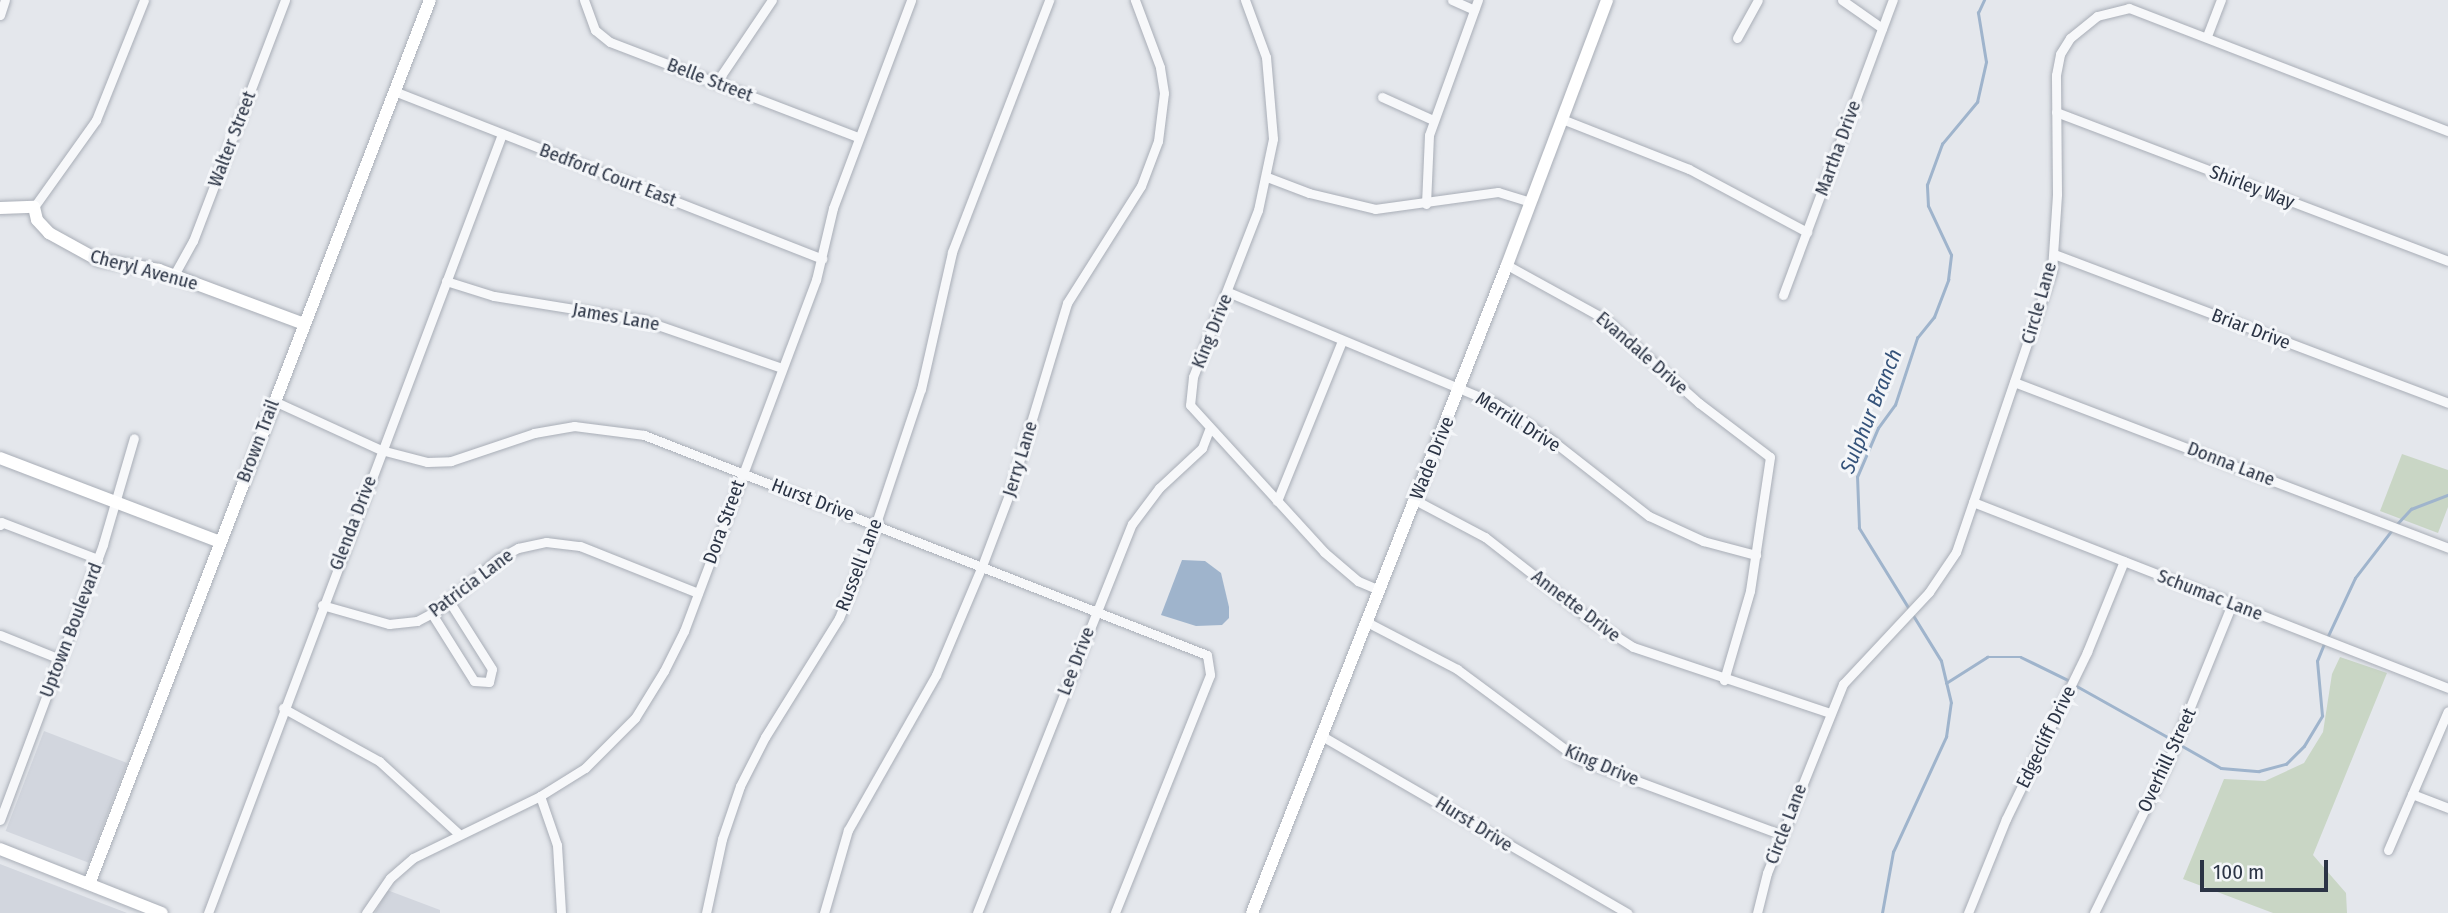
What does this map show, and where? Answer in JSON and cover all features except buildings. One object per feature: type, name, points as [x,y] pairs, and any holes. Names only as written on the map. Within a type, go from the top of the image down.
[{"type":"street","points":[[0,15],[5,0]]},
{"type":"street","points":[[0,208],[34,207],[96,120],[144,0]]},
{"type":"street","name":"Walter Street","points":[[174,275],[193,242],[285,0]]},
{"type":"street","name":"Brown Trail","points":[[89,884],[430,0]]},
{"type":"street","name":"Belle Street","points":[[584,0],[595,30],[610,43],[858,137]]},
{"type":"street","points":[[716,83],[772,0]]},
{"type":"street","name":"Dora Street","points":[[366,913],[402,867],[459,834],[540,796],[585,768],[635,718],[684,631],[822,259],[833,208],[911,0]]},
{"type":"street","name":"Russell Lane","points":[[706,913],[722,839],[740,786],[765,737],[839,618],[875,524],[921,389],[952,252],[1049,0]]},
{"type":"street","name":"Jerry Lane","points":[[824,913],[849,830],[931,684],[982,566],[1010,492],[1067,303],[1141,186],[1158,141],[1164,93],[1160,67],[1135,0]]},
{"type":"street","name":"King Drive","points":[[1245,0],[1266,57],[1273,98],[1267,177],[1189,397],[1193,410],[1209,430],[1341,568],[1379,590]]},
{"type":"street","points":[[1426,204],[1425,161],[1433,120],[1476,5],[1452,0]]},
{"type":"street","name":"Wade Drive","points":[[1253,913],[1460,387],[1607,0]]},
{"type":"street","points":[[1737,38],[1758,0]]},
{"type":"street","points":[[1842,0],[1882,29]]},
{"type":"street","name":"Martha Drive","points":[[1783,295],[1893,0]]},
{"type":"street","points":[[2207,36],[2221,0]]},
{"type":"street","name":"Circle Lane","points":[[1757,913],[1782,835],[1830,713],[1853,670],[1921,601],[1948,567],[1973,502],[2041,308],[2053,254],[2060,54],[2070,38],[2097,16],[2129,8],[2448,131]]},
{"type":"street","name":"Bedford Court East","points":[[394,91],[822,259]]},
{"type":"street","points":[[1382,97],[1433,120]]},
{"type":"street","name":"Shirley Way","points":[[2056,112],[2448,261]]},
{"type":"street","points":[[1562,119],[1689,169],[1807,232]]},
{"type":"street","name":"Glenda Drive","points":[[208,913],[283,708],[502,134]]},
{"type":"street","points":[[1267,177],[1351,205],[1386,209],[1498,192],[1531,202]]},
{"type":"street","name":"Cheryl Avenue","points":[[34,207],[37,219],[49,233],[81,253],[174,275],[304,324]]},
{"type":"street","name":"Briar Drive","points":[[2053,254],[2448,403]]},
{"type":"street","name":"Evandale Drive","points":[[1507,265],[1605,319],[1699,403],[1768,454],[1756,555]]},
{"type":"street","name":"James Lane","points":[[446,281],[508,299],[643,320],[782,368]]},
{"type":"street","name":"Merrill Drive","points":[[1227,292],[1460,387],[1549,438],[1649,516],[1703,541],[1756,555]]},
{"type":"street","points":[[1277,501],[1342,341]]},
{"type":"street","name":"Donna Lane","points":[[2014,382],[2448,548]]},
{"type":"street","name":"Hurst Drive","points":[[274,401],[381,450],[427,463],[451,461],[534,433],[585,426],[644,436],[1207,655],[1210,675],[1115,913]]},
{"type":"street","name":"Lee Drive","points":[[978,913],[1096,611],[1141,508],[1202,448],[1209,430]]},
{"type":"street","name":"Uptown Boulevard","points":[[0,820],[98,559],[134,438]]},
{"type":"street","points":[[0,458],[220,542]]},
{"type":"street","name":"Annette Drive","points":[[1415,500],[1485,537],[1621,641],[1724,680],[1830,713]]},
{"type":"street","name":"Schumac Lane","points":[[1973,502],[2448,688]]},
{"type":"street","points":[[0,525],[1,522],[98,559]]},
{"type":"street","name":"Patricia Lane","points":[[322,605],[400,625],[432,614],[499,559],[518,548],[546,542],[580,546],[698,593]]},
{"type":"street","points":[[1724,680],[1756,555]]},
{"type":"street","name":"Edgecliff Drive","points":[[1968,913],[2006,819],[2073,683],[2124,561]]},
{"type":"street","points":[[432,614],[474,681],[489,682],[492,669],[449,601]]},
{"type":"street","name":"Overhill Street","points":[[2094,913],[2177,743],[2232,604]]},
{"type":"street","name":"King Drive","points":[[1367,622],[1457,669],[1578,759],[1782,835]]},
{"type":"street","points":[[0,635],[60,659]]},
{"type":"street","points":[[283,708],[386,766],[459,834]]},
{"type":"street","points":[[2388,850],[2448,711]]},
{"type":"street","name":"Hurst Drive","points":[[1322,736],[1627,913]]},
{"type":"street","points":[[2412,794],[2448,808]]},
{"type":"street","points":[[540,796],[557,845],[561,913]]},
{"type":"street","points":[[0,849],[162,913]]},
{"type":"shaded area","points":[[44,731],[127,763],[89,863],[6,831]]},
{"type":"shaded area","points":[[0,864],[127,913],[0,913]]},
{"type":"shaded area","points":[[387,890],[440,910],[440,913],[375,913]]},
{"type":"green space","points":[[2402,454],[2448,470],[2448,507],[2438,533],[2380,511]]},
{"type":"green space","points":[[2340,657],[2387,673],[2313,855],[2346,893],[2347,913],[2273,913],[2183,879],[2224,779],[2265,781],[2304,763],[2323,732],[2332,674]]},
{"type":"water","points":[[1182,560],[1205,561],[1221,573],[1229,607],[1229,618],[1222,625],[1196,626],[1161,615]]},
{"type":"waterway","name":"Sulphur Branch","points":[[1882,913],[1893,852],[1946,737],[1951,703],[1941,661],[1859,528],[1857,477],[1878,428],[1895,405],[1917,338],[1934,317],[1948,280],[1951,255],[1928,206],[1927,185],[1942,144],[1977,102],[1986,62],[1978,13],[1984,0]]},
{"type":"waterway","points":[[2396,525],[2411,509],[2448,495]]},
{"type":"waterway","points":[[2327,638],[2355,578],[2392,530]]},
{"type":"waterway","points":[[2179,744],[2221,768],[2259,771],[2286,764],[2304,746],[2322,716],[2317,661],[2324,644]]},
{"type":"waterway","points":[[1946,683],[1987,657],[2021,657],[2070,681]]},
{"type":"waterway","points":[[2075,685],[2173,740]]}]
